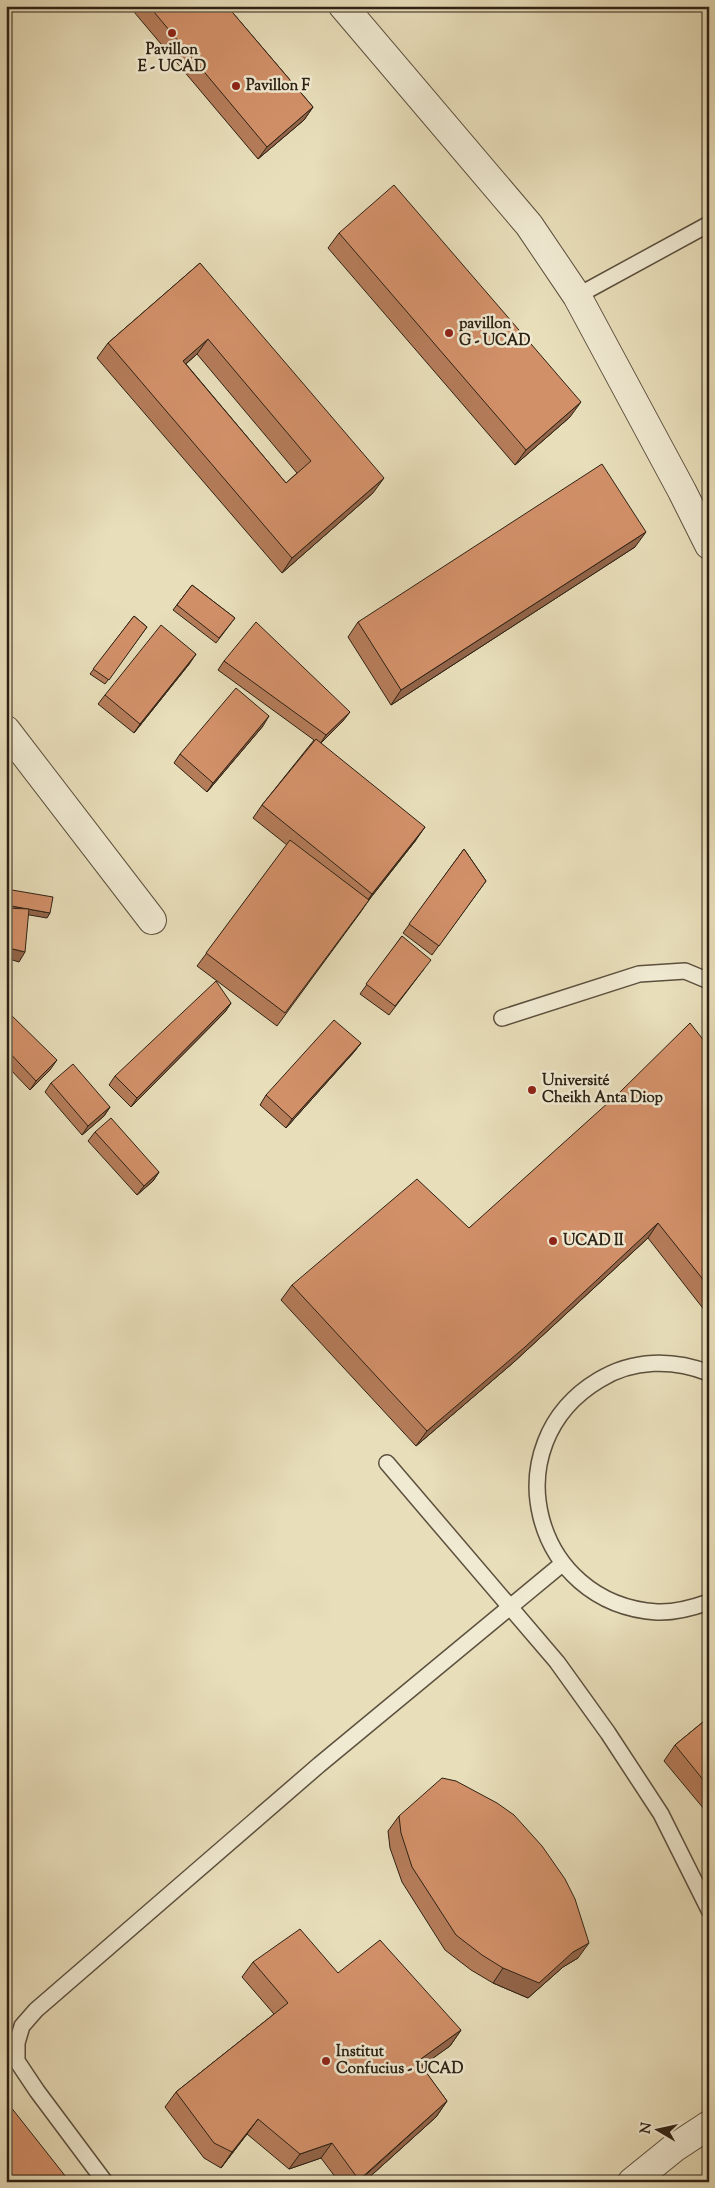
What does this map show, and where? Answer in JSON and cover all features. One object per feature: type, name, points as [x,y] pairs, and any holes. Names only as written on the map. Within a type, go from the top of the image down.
[{"type":"street","points":[[343,6],[529,225],[578,296],[709,545]]},
{"type":"street","points":[[6,730],[152,920]]},
{"type":"street","points":[[632,2182],[674,2148],[709,2125]]},
{"type":"lane","points":[[578,296],[709,224]]},
{"type":"lane","points":[[502,1018],[639,974],[685,971],[709,981]]},
{"type":"lane","points":[[709,1373],[690,1366],[663,1363],[635,1365],[609,1374],[585,1388],[565,1408],[546,1440],[540,1457],[536,1485],[542,1522],[548,1540],[562,1564],[581,1584],[604,1599],[630,1608],[658,1612],[686,1610],[709,1602]]},
{"type":"lane","points":[[387,1463],[557,1662],[608,1733],[661,1814],[709,1910]]},
{"type":"lane","points":[[105,2182],[17,2061],[17,2043],[22,2026],[36,2010],[319,1765],[562,1564]]},
{"type":"building","name":"Pavillon F","points":[[149,6],[227,6],[313,107],[267,147]]},
{"type":"building","name":"pavillon G - UCAD","points":[[394,185],[581,402],[526,450],[339,233]]},
{"type":"building","points":[[200,263],[384,478],[292,558],[108,343]],"holes":[[[208,339],[311,461],[286,483],[183,361]]]},
{"type":"building","points":[[602,464],[646,532],[401,690],[358,622]]},
{"type":"building","points":[[192,585],[235,618],[219,638],[177,605]]},
{"type":"building","points":[[134,616],[147,627],[109,680],[93,669]]},
{"type":"building","points":[[256,622],[350,712],[326,735],[224,661]]},
{"type":"building","points":[[161,625],[196,654],[140,724],[105,695]]},
{"type":"building","points":[[236,688],[269,716],[213,783],[180,754]]},
{"type":"building","points":[[316,739],[425,827],[372,894],[262,805]]},
{"type":"building","points":[[290,840],[369,900],[285,1013],[206,953]]},
{"type":"building","points":[[464,849],[486,881],[439,946],[409,924]]},
{"type":"building","points":[[6,889],[53,897],[50,913],[6,905]]},
{"type":"building","points":[[6,908],[29,909],[25,952],[9,948],[6,963]]},
{"type":"building","points":[[402,936],[431,960],[395,1006],[366,984]]},
{"type":"building","points":[[216,981],[231,1003],[137,1098],[115,1076]]},
{"type":"building","points":[[6,1010],[57,1060],[36,1081],[6,1049]]},
{"type":"building","points":[[334,1020],[361,1043],[292,1119],[266,1095]]},
{"type":"building","name":"UCAD II","points":[[690,1023],[709,1047],[709,1287],[658,1223],[525,1347],[427,1431],[292,1285],[417,1179],[469,1228],[620,1092]]},
{"type":"building","points":[[73,1064],[110,1107],[88,1126],[51,1083]]},
{"type":"building","points":[[111,1118],[159,1172],[144,1186],[95,1132]]},
{"type":"building","points":[[709,1717],[709,1787],[675,1745]]},
{"type":"building","points":[[442,1778],[456,1781],[497,1803],[514,1815],[542,1846],[565,1879],[575,1899],[589,1943],[573,1952],[539,1983],[503,1968],[456,1935],[412,1867],[401,1833],[399,1816]]},
{"type":"building","name":"Institut Confucius - UCAD","points":[[300,1929],[338,1973],[380,1940],[461,2030],[418,2061],[447,2101],[359,2180],[332,2143],[300,2154],[258,2119],[232,2152],[214,2143],[176,2092],[288,2003],[253,1962]]},
{"type":"building","points":[[6,2101],[70,2182],[6,2182]]},
{"type":"place","name":"Pavillon E - UCAD","points":[[172,33]]},
{"type":"place","name":"Pavillon F","points":[[236,86]]},
{"type":"place","name":"pavillon G - UCAD","points":[[449,333]]},
{"type":"place","name":"Université Cheikh Anta Diop","points":[[532,1090]]},
{"type":"place","name":"UCAD II","points":[[553,1241]]},
{"type":"place","name":"Institut Confucius - UCAD","points":[[326,2061]]}]
